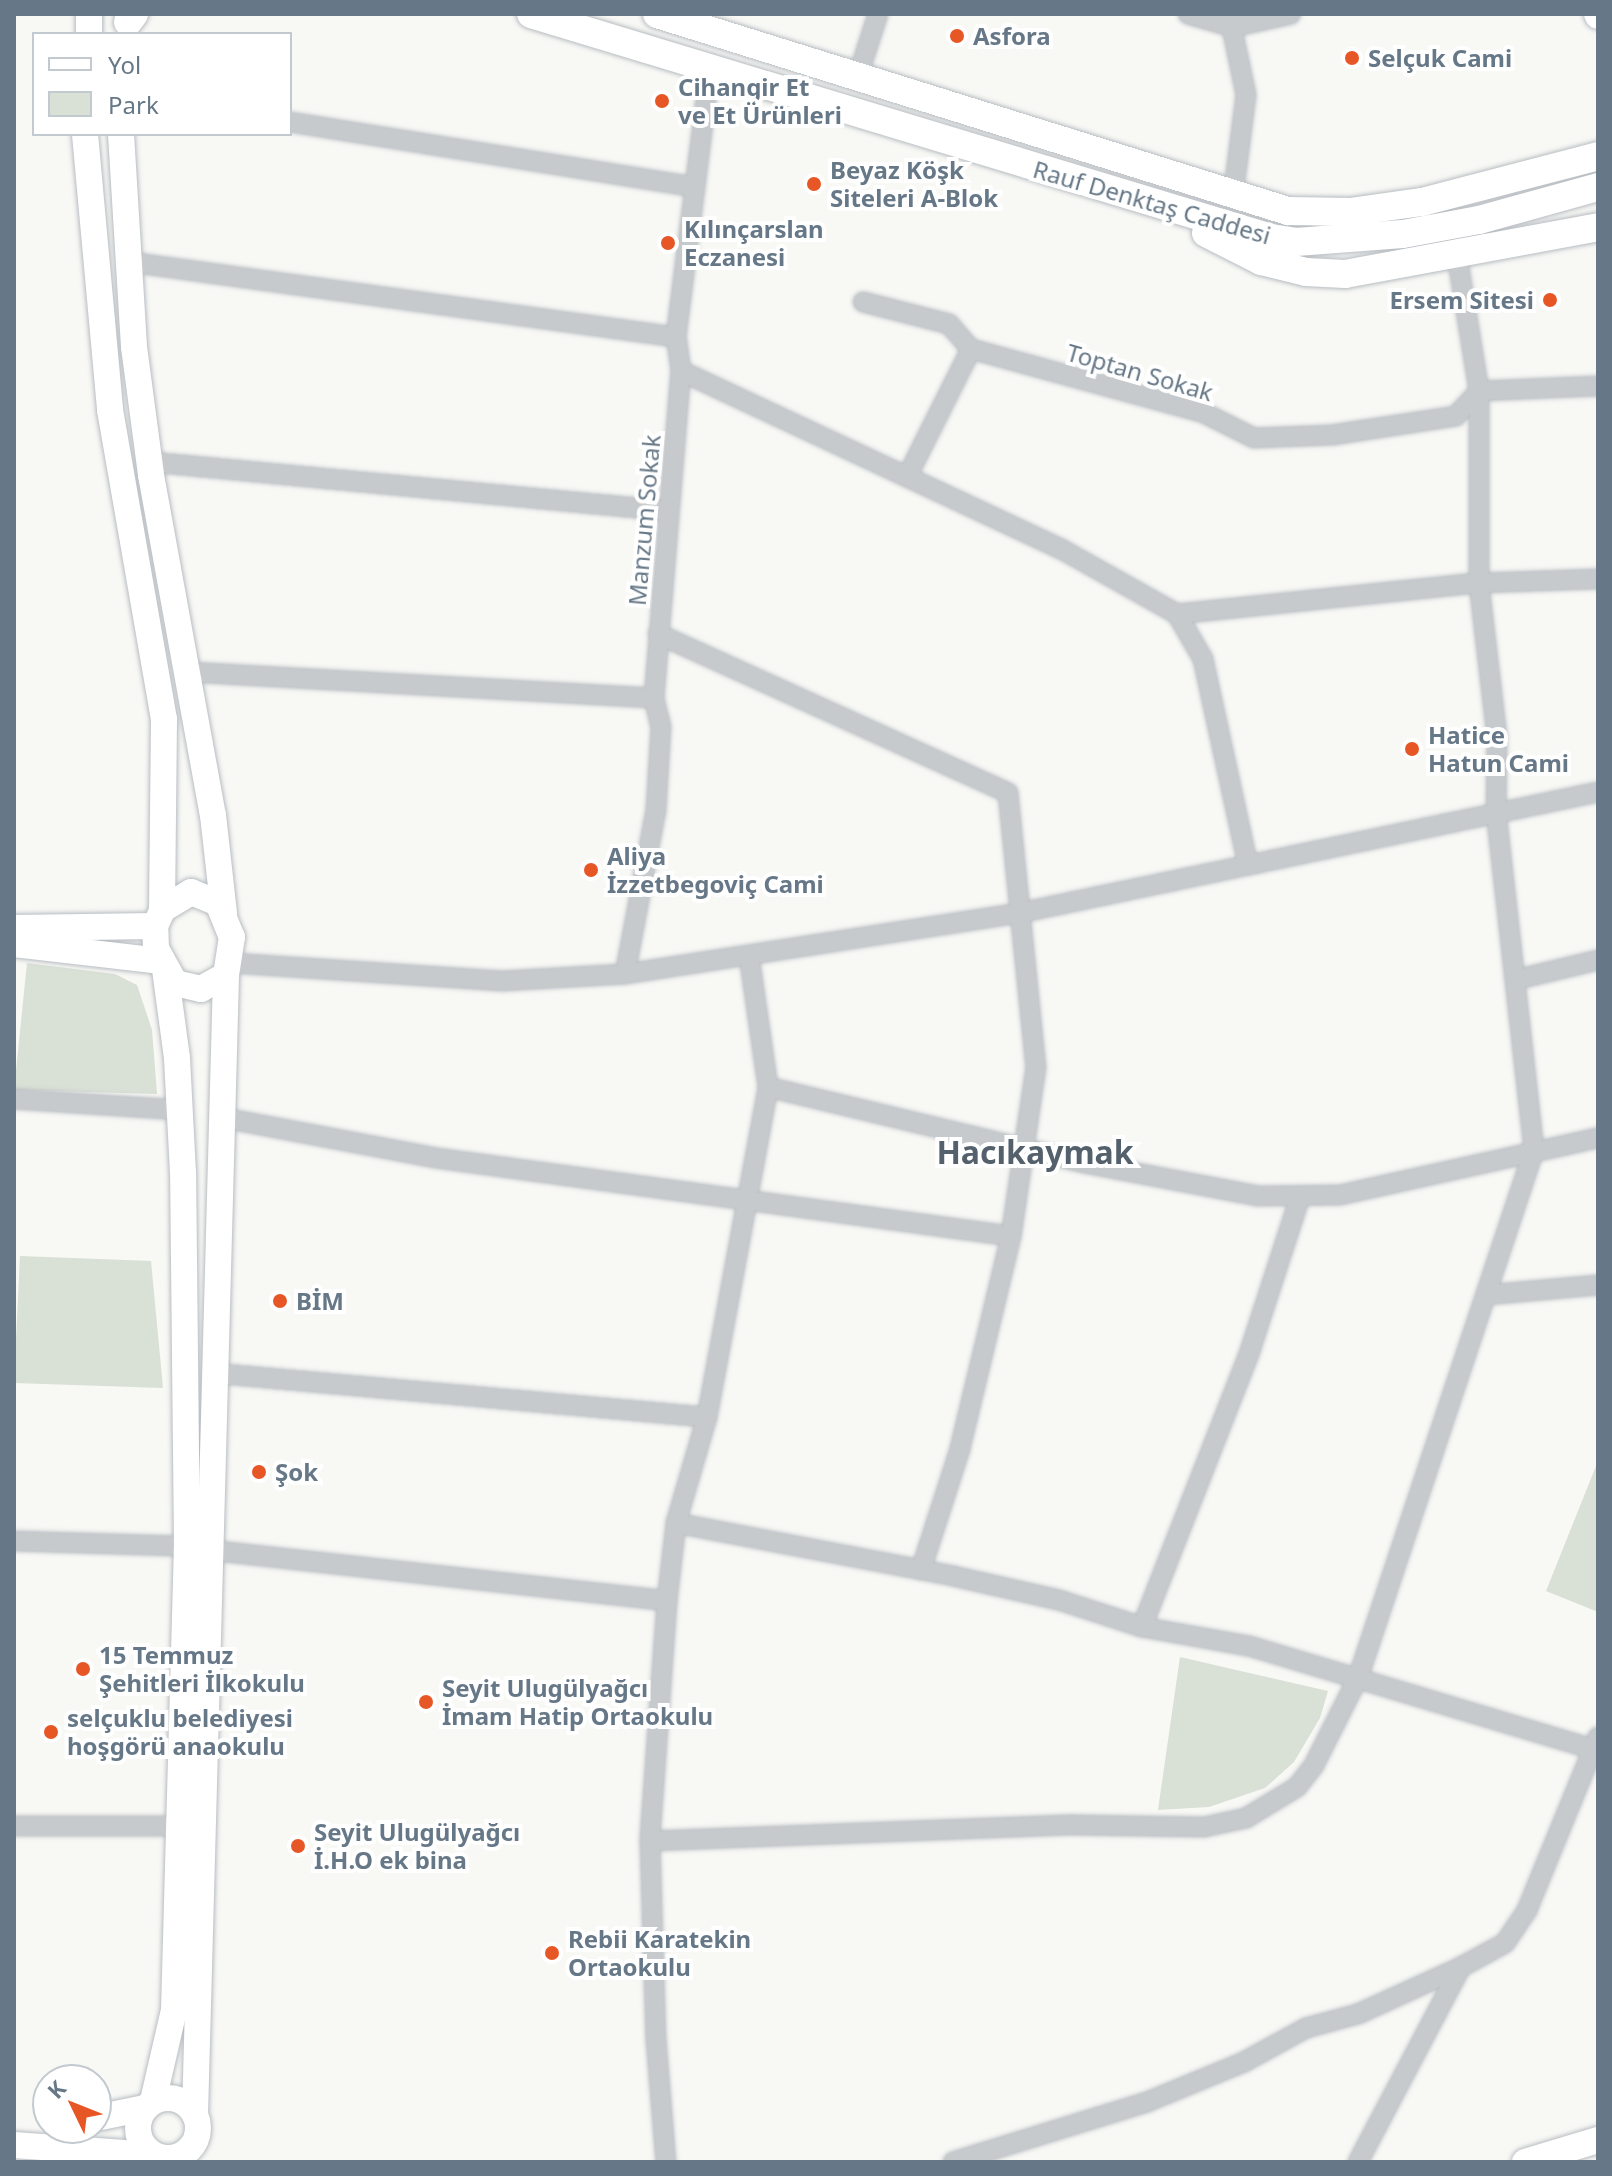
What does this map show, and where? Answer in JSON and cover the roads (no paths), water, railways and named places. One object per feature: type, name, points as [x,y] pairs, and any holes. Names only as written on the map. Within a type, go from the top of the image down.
[{"type":"main road","name":"Rauf Denktaş Caddesi","points":[[531,14],[1167,210],[1271,238],[1330,240],[1454,225],[1598,187]]},
{"type":"main road","name":"Rauf Denktaş Caddesi","points":[[657,14],[857,79],[1288,211],[1350,212],[1457,195],[1598,156]]},
{"type":"main road","points":[[1167,210],[1239,251],[1306,272],[1367,272],[1598,227]]},
{"type":"street","points":[[857,79],[878,14]]},
{"type":"street","points":[[1188,14],[1231,21],[1291,14]]},
{"type":"street","points":[[1231,21],[1246,95],[1233,196]]},
{"type":"street","name":"Manzum Sokak","points":[[625,974],[656,810],[661,727],[654,698],[681,371],[676,337],[710,69]]},
{"type":"street","points":[[292,122],[695,187]]},
{"type":"street","points":[[14,2143],[158,2158],[195,2153],[197,1548],[180,1110],[158,919],[164,719],[110,410],[85,136]]},
{"type":"street","points":[[121,136],[129,262],[150,462],[188,672],[224,913],[232,937],[219,1117],[212,1373],[178,1826],[174,2010],[139,2138],[158,2158]]},
{"type":"street","points":[[650,1841],[1074,1825],[1204,1827],[1246,1818],[1297,1787],[1314,1765],[1358,1678],[1534,1150],[1496,813],[1497,737],[1479,583],[1479,391],[1457,255]]},
{"type":"street","points":[[129,262],[676,337]]},
{"type":"street","name":"Toptan Sokak","points":[[863,302],[949,324],[971,349],[1202,412],[1254,438],[1332,435],[1456,416],[1479,391]]},
{"type":"street","points":[[907,477],[971,349]]},
{"type":"street","points":[[681,371],[1063,550],[1177,614],[1203,659],[1248,865]]},
{"type":"street","points":[[1479,391],[1598,386]]},
{"type":"street","points":[[150,462],[669,511]]},
{"type":"street","points":[[1177,614],[1479,583],[1598,579]]},
{"type":"street","points":[[658,634],[1008,793],[1024,912],[1036,1067],[1011,1236],[960,1449],[921,1570]]},
{"type":"street","points":[[188,672],[654,698]]},
{"type":"street","points":[[14,944],[163,965],[187,989],[201,989],[228,969],[502,981],[625,974],[1024,912],[1598,792]]},
{"type":"street","points":[[14,928],[158,919],[191,892],[206,894],[224,913]]},
{"type":"street","points":[[666,2162],[656,2039],[650,1841],[667,1601],[676,1523],[707,1417],[768,1087],[749,955]]},
{"type":"street","points":[[1515,980],[1598,960]]},
{"type":"street","points":[[768,1087],[1145,1177],[1259,1196],[1340,1195],[1598,1138]]},
{"type":"street","points":[[14,1099],[180,1110]]},
{"type":"street","points":[[219,1117],[436,1158],[1011,1236]]},
{"type":"street","points":[[1142,1627],[1244,1369],[1300,1197]]},
{"type":"street","points":[[1486,1295],[1598,1285]]},
{"type":"street","points":[[212,1373],[707,1417]]},
{"type":"street","points":[[676,1523],[1059,1600],[1142,1627],[1249,1646],[1595,1743],[1527,1910],[1505,1943],[1461,1967],[1358,2014],[1306,2028],[1244,2062],[1147,2102],[953,2162]]},
{"type":"street","points":[[14,1541],[197,1548],[667,1601]]},
{"type":"street","points":[[14,1826],[178,1826]]},
{"type":"street","points":[[1358,2162],[1461,1967]]},
{"type":"street","points":[[112,2114],[173,2098],[195,2115]]},
{"type":"street","points":[[1563,2150],[1598,2128]]},
{"type":"street","points":[[1525,2162],[1598,2140]]},
{"type":"place","name":"Asfora","points":[[957,36]]},
{"type":"place","name":"Selçuk Cami","points":[[1352,58]]},
{"type":"place","name":"Cihangir Et ve Et Ürünleri","points":[[662,101]]},
{"type":"place","name":"Beyaz Köşk Siteleri A-Blok","points":[[814,184]]},
{"type":"place","name":"Kılınçarslan Eczanesi","points":[[668,243]]},
{"type":"place","name":"Ersem Sitesi","points":[[1550,300]]},
{"type":"place","name":"Hatice Hatun Cami","points":[[1412,749]]},
{"type":"place","name":"Aliya İzzetbegoviç Cami","points":[[591,870]]},
{"type":"place","name":"BİM","points":[[280,1301]]},
{"type":"place","name":"Şok","points":[[259,1472]]},
{"type":"place","name":"15 Temmuz Şehitleri İlkokulu","points":[[83,1669]]},
{"type":"place","name":"Seyit Ulugülyağcı İmam Hatip Ortaokulu","points":[[426,1702]]},
{"type":"place","name":"selçuklu belediyesi hoşgörü anaokulu","points":[[51,1732]]},
{"type":"place","name":"Seyit Ulugülyağcı İ.H.O ek bina","points":[[298,1846]]},
{"type":"place","name":"Rebii Karatekin Ortaokulu","points":[[552,1953]]},
{"type":"district","name":"Hacıkaymak","points":[[1035,1152]]}]
